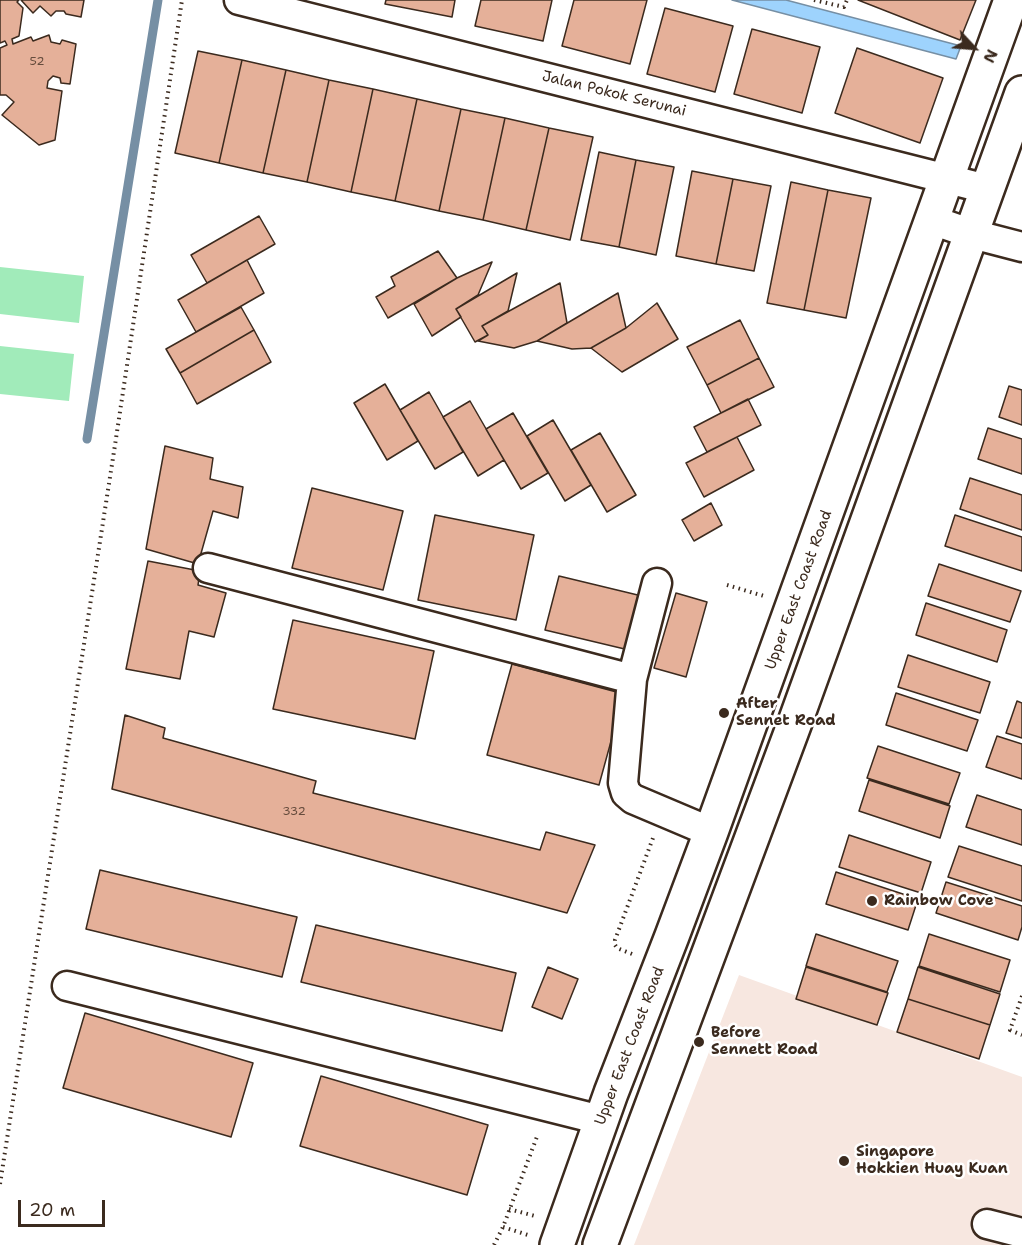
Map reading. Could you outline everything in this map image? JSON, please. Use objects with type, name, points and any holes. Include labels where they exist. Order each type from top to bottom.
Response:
[{"type":"main road","name":"Upper East Coast Road","points":[[557,1245],[601,1120],[711,832],[1011,0]]},
{"type":"main road","points":[[600,1245],[794,725],[1022,93]]},
{"type":"street","name":"Jalan Pokok Serunai","points":[[239,0],[987,189]]},
{"type":"street","points":[[932,220],[972,234],[1022,247]]},
{"type":"street","points":[[208,568],[632,679]]},
{"type":"street","points":[[657,583],[632,679],[623,783],[626,793],[633,799],[711,832]]},
{"type":"street","points":[[67,986],[601,1120]]},
{"type":"street","points":[[987,1224],[1022,1233]]},
{"type":"path","points":[[0,1184],[182,0]]},
{"type":"path","points":[[814,0],[844,7],[847,0]]},
{"type":"path","points":[[661,965],[617,948],[615,940],[663,811]]},
{"type":"path","points":[[1022,996],[1010,1030],[1022,1035]]},
{"type":"path","points":[[494,1245],[549,1106]]},
{"type":"shaded area","name":"Singapore Hokkien Huay Kuan","points":[[739,975],[1022,1077],[1022,1245],[634,1245]]},
{"type":"green space","points":[[0,267],[84,276],[79,323],[0,314]]},
{"type":"green space","points":[[0,346],[74,354],[69,401],[0,394]]},
{"type":"water","points":[[732,0],[786,0],[961,46],[956,59]]},
{"type":"building","points":[[0,0],[19,0],[17,2],[23,8],[19,36],[12,39],[13,44],[31,37],[33,41],[49,35],[51,42],[60,44],[62,40],[76,44],[70,84],[61,83],[60,78],[53,76],[48,81],[47,88],[62,91],[55,140],[39,145],[2,115],[14,102],[6,95],[0,95],[0,48],[7,45],[5,41],[0,43]]},
{"type":"building","points":[[21,0],[84,0],[81,17],[66,14],[64,11],[56,11],[51,16],[40,6],[33,13]]},
{"type":"building","points":[[386,0],[455,0],[452,17],[385,4]]},
{"type":"building","points":[[481,0],[552,0],[543,41],[475,26]]},
{"type":"building","points":[[574,0],[647,0],[630,64],[562,46]]},
{"type":"building","points":[[858,0],[976,0],[960,40]]},
{"type":"building","points":[[665,8],[733,26],[715,92],[647,74]]},
{"type":"building","points":[[752,29],[820,47],[802,113],[734,94]]},
{"type":"building","points":[[857,48],[943,78],[920,143],[835,113]]},
{"type":"building","points":[[198,51],[242,60],[219,163],[175,153]]},
{"type":"building","points":[[242,60],[286,70],[263,173],[219,163]]},
{"type":"building","points":[[286,70],[329,80],[307,182],[263,173]]},
{"type":"building","points":[[329,80],[373,89],[351,192],[307,182]]},
{"type":"building","points":[[373,89],[417,99],[395,201],[351,192]]},
{"type":"building","points":[[417,99],[461,109],[439,211],[395,201]]},
{"type":"building","points":[[461,109],[505,118],[483,220],[439,211]]},
{"type":"building","points":[[505,118],[549,128],[526,230],[483,220]]},
{"type":"building","points":[[549,128],[593,137],[570,240],[526,230]]},
{"type":"building","points":[[599,152],[636,160],[619,247],[581,240]]},
{"type":"building","points":[[636,160],[674,167],[656,255],[619,247]]},
{"type":"building","points":[[692,171],[733,179],[716,264],[676,256]]},
{"type":"building","points":[[733,179],[771,186],[754,271],[716,264]]},
{"type":"building","points":[[791,182],[828,190],[804,310],[767,303]]},
{"type":"building","points":[[828,190],[871,198],[846,318],[804,310]]},
{"type":"building","points":[[259,216],[275,244],[207,283],[191,255]]},
{"type":"building","points":[[438,251],[457,278],[388,318],[376,297],[395,286],[391,277]]},
{"type":"building","points":[[247,260],[264,293],[196,332],[178,300]]},
{"type":"building","points":[[492,262],[478,295],[456,309],[461,317],[432,336],[414,304],[457,278]]},
{"type":"building","points":[[517,273],[508,311],[482,326],[488,335],[475,342],[456,309]]},
{"type":"building","points":[[560,283],[567,323],[537,341],[514,348],[478,341],[488,335],[482,326]]},
{"type":"building","points":[[618,293],[626,328],[591,348],[572,349],[537,341]]},
{"type":"building","points":[[657,303],[678,339],[622,372],[591,348],[626,328]]},
{"type":"building","points":[[241,307],[254,330],[180,373],[166,349]]},
{"type":"building","points":[[740,320],[759,358],[707,385],[687,347]]},
{"type":"building","points":[[254,330],[271,362],[197,404],[180,373]]},
{"type":"building","points":[[759,358],[774,387],[721,413],[707,385]]},
{"type":"building","points":[[385,384],[418,441],[387,460],[354,403]]},
{"type":"building","points":[[1009,386],[1022,390],[1022,425],[999,417]]},
{"type":"building","points":[[429,392],[463,452],[435,469],[400,410]]},
{"type":"building","points":[[748,399],[761,425],[707,452],[694,427]]},
{"type":"building","points":[[470,401],[504,460],[478,476],[443,417]]},
{"type":"building","points":[[513,413],[548,473],[521,489],[486,429]]},
{"type":"building","points":[[553,420],[591,485],[565,501],[527,436]]},
{"type":"building","points":[[988,428],[1022,439],[1022,474],[978,459]]},
{"type":"building","points":[[600,433],[636,495],[607,512],[571,450]]},
{"type":"building","points":[[737,437],[754,470],[704,497],[686,463]]},
{"type":"building","points":[[165,446],[213,458],[210,479],[243,487],[238,518],[213,511],[198,564],[146,549]]},
{"type":"building","points":[[970,478],[1022,495],[1022,530],[960,509]]},
{"type":"building","points":[[312,488],[403,511],[383,590],[292,568]]},
{"type":"building","points":[[711,503],[722,525],[694,541],[682,520]]},
{"type":"building","points":[[435,515],[534,535],[516,620],[418,600]]},
{"type":"building","points":[[955,515],[1022,537],[1022,571],[945,546]]},
{"type":"building","points":[[148,561],[200,571],[198,585],[226,593],[214,637],[189,631],[180,679],[126,669]]},
{"type":"building","points":[[939,564],[1021,591],[1010,622],[928,596]]},
{"type":"building","points":[[559,576],[646,597],[633,651],[545,630]]},
{"type":"building","points":[[676,593],[707,602],[686,677],[654,668]]},
{"type":"building","points":[[926,603],[1007,630],[997,662],[916,635]]},
{"type":"building","points":[[293,620],[434,651],[415,739],[273,709]]},
{"type":"building","points":[[908,655],[990,682],[980,713],[898,687]]},
{"type":"building","points":[[512,664],[624,694],[599,785],[487,755]]},
{"type":"building","points":[[896,693],[978,720],[967,751],[886,725]]},
{"type":"building","points":[[1017,701],[1022,703],[1022,738],[1006,733]]},
{"type":"building","points":[[125,715],[165,728],[163,738],[316,781],[313,793],[540,850],[546,832],[595,845],[567,913],[112,789]]},
{"type":"building","points":[[997,736],[1022,744],[1022,779],[986,767]]},
{"type":"building","points":[[878,746],[960,773],[949,804],[867,778]]},
{"type":"building","points":[[869,780],[950,806],[940,838],[859,811]]},
{"type":"building","points":[[977,795],[1022,810],[1022,845],[966,827]]},
{"type":"building","points":[[849,835],[931,862],[921,893],[839,867]]},
{"type":"building","points":[[959,846],[1022,866],[1022,901],[948,877]]},
{"type":"building","points":[[100,870],[297,917],[282,977],[86,929]]},
{"type":"building","name":"Rainbow Cove","points":[[836,872],[918,899],[908,930],[826,904]]},
{"type":"building","points":[[946,882],[1022,906],[1022,927],[1018,940],[936,913]]},
{"type":"building","points":[[316,925],[516,973],[502,1031],[301,982]]},
{"type":"building","points":[[816,934],[898,961],[887,992],[806,966]]},
{"type":"building","points":[[929,934],[1010,960],[1000,992],[919,966]]},
{"type":"building","points":[[548,967],[578,979],[562,1019],[532,1007]]},
{"type":"building","points":[[806,967],[888,993],[877,1025],[796,999]]},
{"type":"building","points":[[918,967],[1000,994],[990,1025],[908,999]]},
{"type":"building","points":[[908,999],[990,1025],[979,1059],[897,1032]]},
{"type":"building","points":[[85,1013],[253,1063],[231,1137],[63,1088]]},
{"type":"building","points":[[321,1076],[488,1125],[467,1195],[300,1146]]},
{"type":"waterway","points":[[87,439],[158,0]]},
{"type":"place","name":"After Sennet Road","points":[[724,713]]},
{"type":"place","name":"Rainbow Cove","points":[[872,901]]},
{"type":"place","name":"Before Sennett Road","points":[[699,1042]]},
{"type":"place","name":"Singapore Hokkien Huay Kuan","points":[[844,1161]]}]
